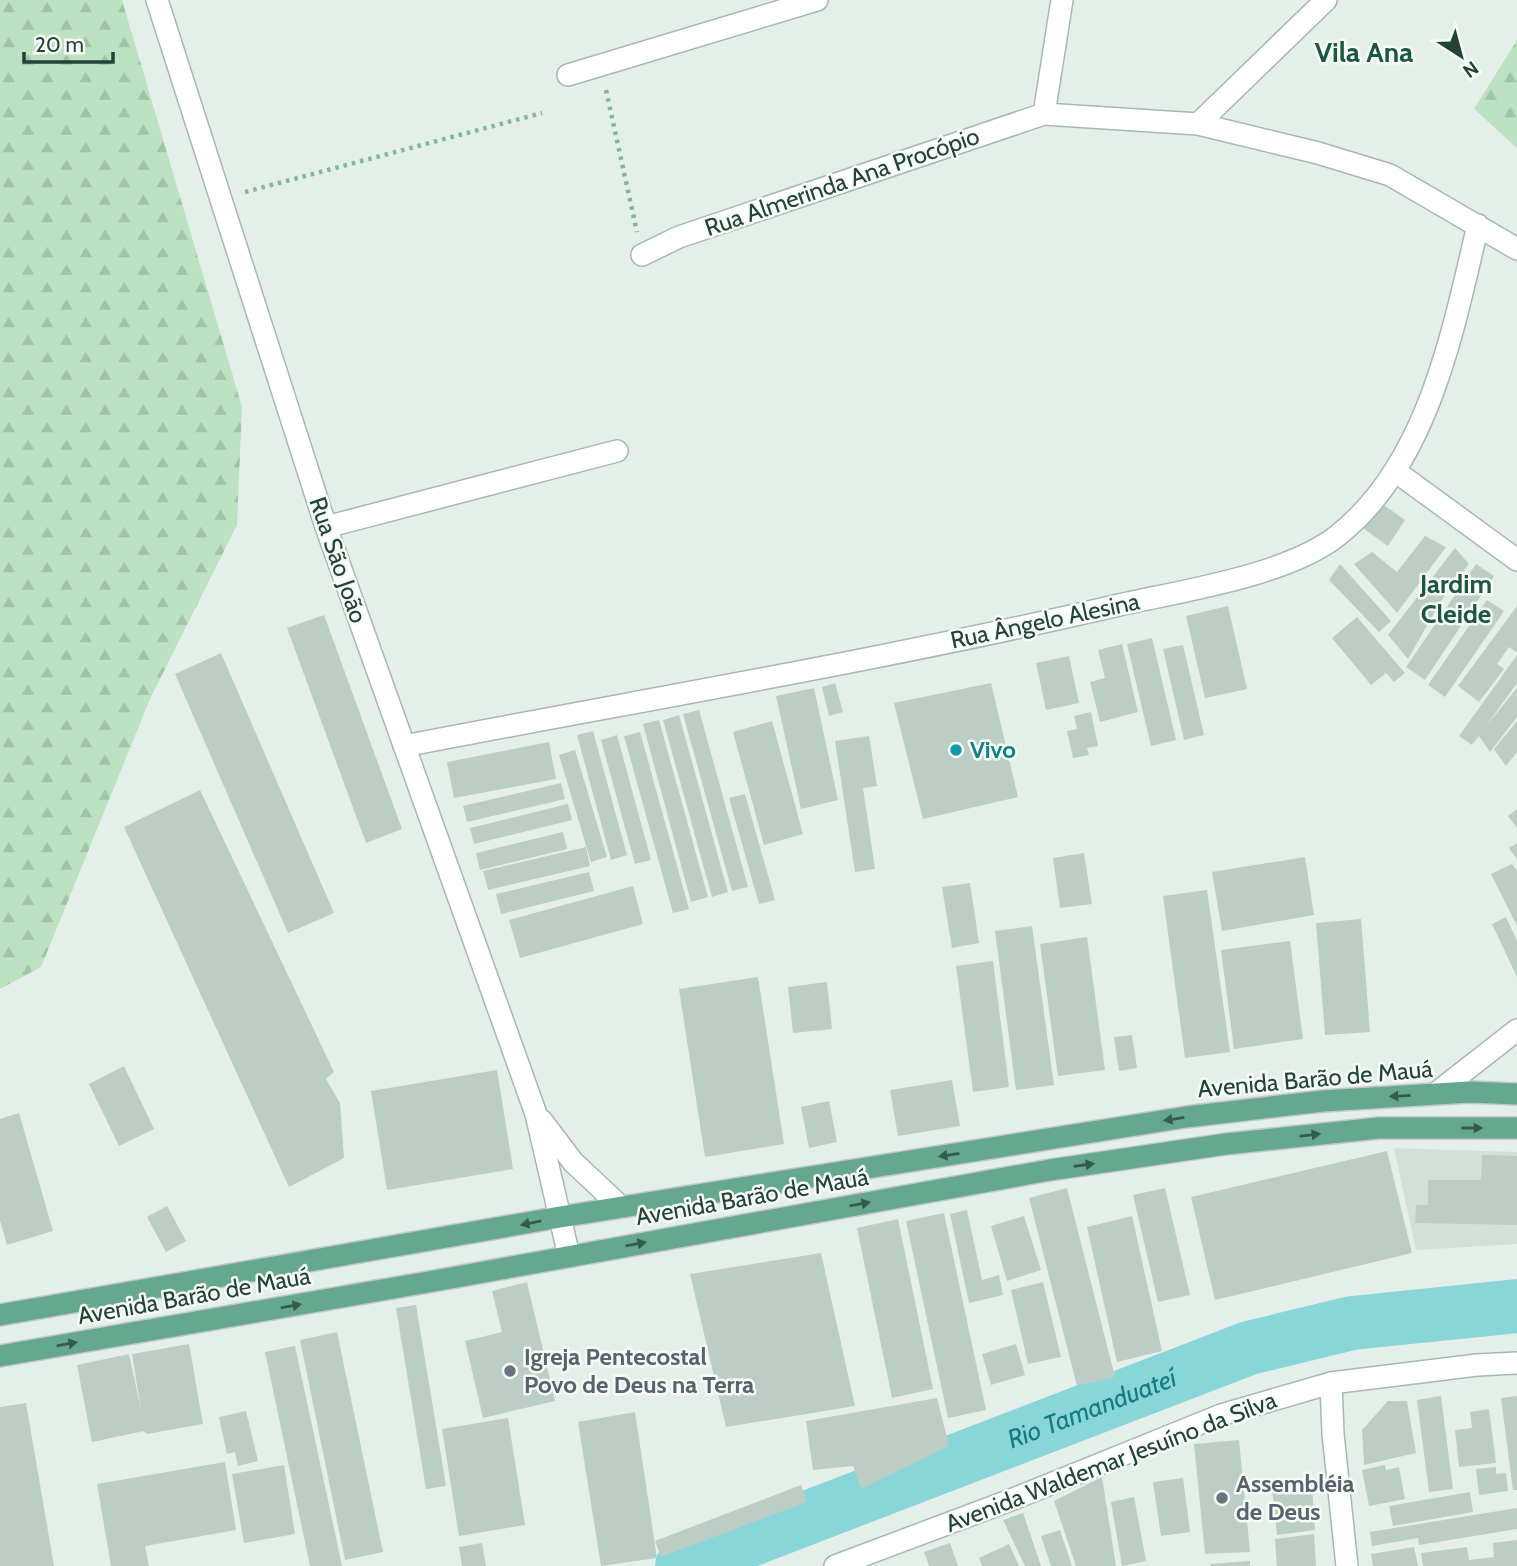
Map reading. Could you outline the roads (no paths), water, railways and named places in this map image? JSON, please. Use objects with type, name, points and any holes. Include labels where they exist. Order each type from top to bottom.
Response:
[{"type":"main road","name":"Avenida Barão de Mauá","points":[[0,1315],[560,1217],[1186,1117],[1323,1101],[1469,1092],[1517,1094]]},
{"type":"main road","name":"Avenida Barão de Mauá","points":[[0,1356],[420,1284],[1050,1170],[1226,1144],[1379,1128],[1517,1128]]},
{"type":"street","name":"Rua São João","points":[[157,0],[326,527],[536,1114],[569,1256]]},
{"type":"street","points":[[568,75],[817,0]]},
{"type":"street","points":[[1062,0],[1044,114],[1198,124],[1318,153],[1390,176],[1517,249]]},
{"type":"street","points":[[1198,124],[1326,0]]},
{"type":"street","name":"Rua Almerinda Ana Procópio","points":[[642,255],[691,233],[1044,114]]},
{"type":"street","name":"Rua Ângelo Alesina","points":[[404,746],[1013,630],[1226,580],[1295,560],[1336,538],[1360,516],[1395,471],[1426,412],[1450,344],[1478,225]]},
{"type":"street","points":[[326,527],[617,451]]},
{"type":"street","points":[[1395,471],[1517,560]]},
{"type":"street","points":[[1435,1094],[1517,1030]]},
{"type":"street","name":"Rua São João","points":[[536,1114],[573,1162],[621,1207]]},
{"type":"street","name":"Avenida Waldemar Jesuíno da Silva","points":[[835,1566],[1221,1415],[1331,1383],[1478,1365],[1517,1363]]},
{"type":"street","points":[[1331,1383],[1333,1434],[1347,1566]]},
{"type":"waterway","name":"Rio Tamanduateí","points":[[682,1566],[1249,1348],[1352,1323],[1517,1306]]},
{"type":"place","name":"Vivo","points":[[956,750]]},
{"type":"place","name":"Igreja Pentecostal Povo de Deus na Terra","points":[[510,1371]]},
{"type":"place","name":"Assembléia de Deus","points":[[1222,1498]]},
{"type":"district","name":"Vila Ana","points":[[1364,52]]},
{"type":"district","name":"Jardim Cleide","points":[[1456,599]]}]
